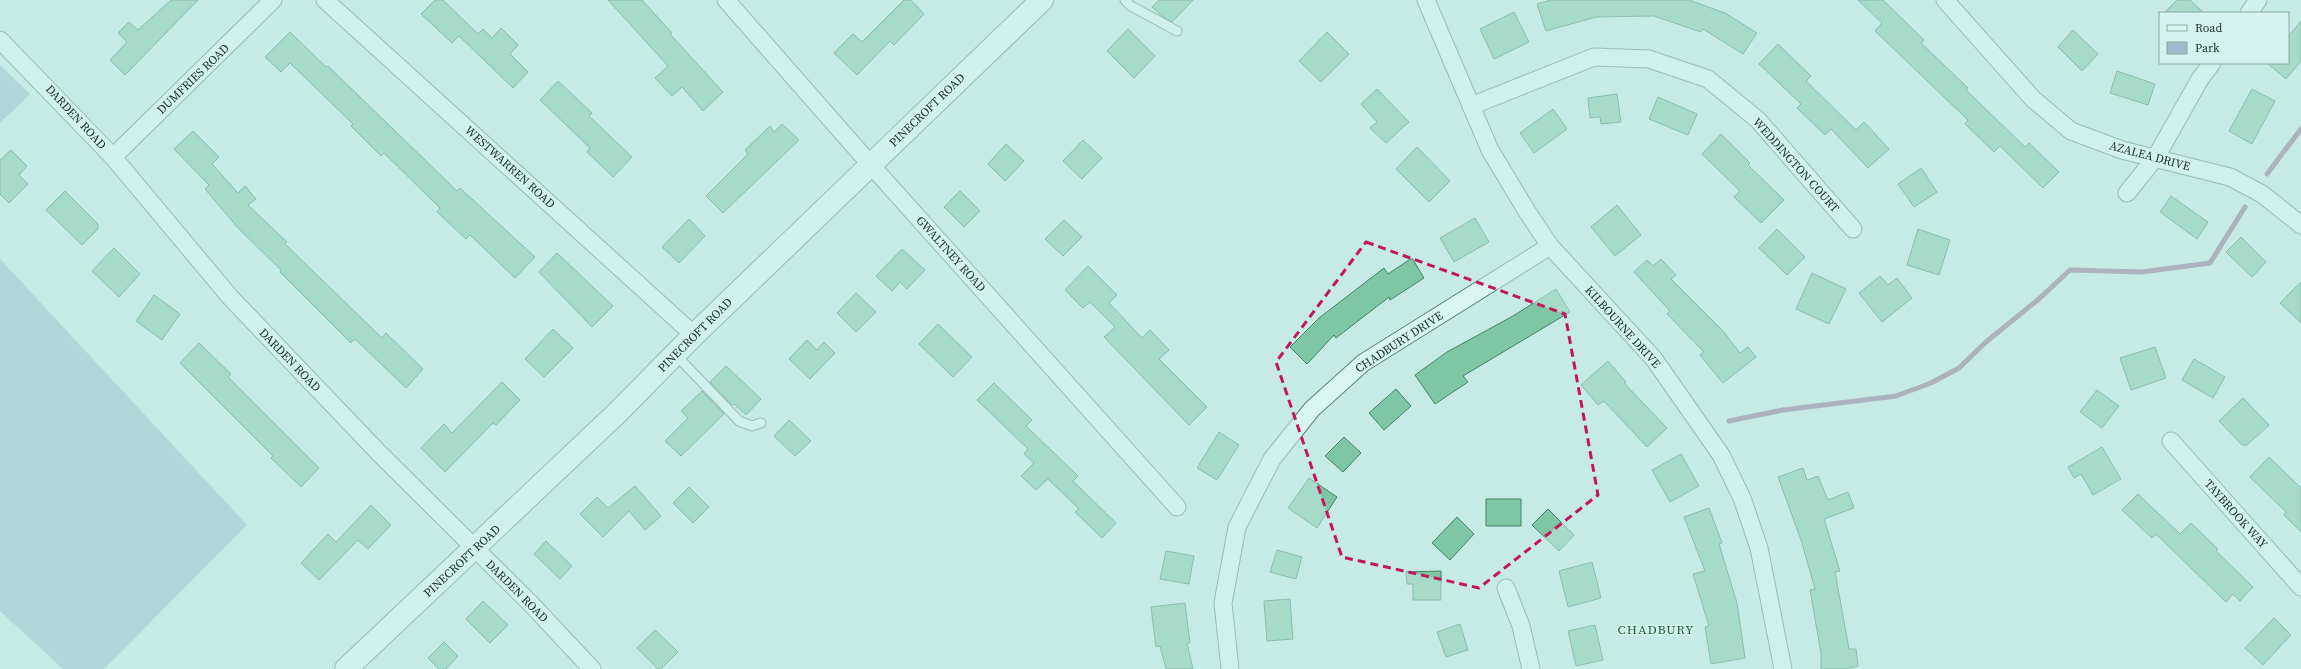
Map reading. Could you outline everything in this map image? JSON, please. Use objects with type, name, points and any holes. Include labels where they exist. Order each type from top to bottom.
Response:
[{"type":"street","name":"DUMFRIES ROAD","points":[[113,157],[273,0]]},
{"type":"street","name":"WESTWARREN ROAD","points":[[326,0],[694,335]]},
{"type":"street","name":"GWALTNEY ROAD","points":[[726,0],[870,164],[1177,507]]},
{"type":"street","name":"PINECROFT ROAD","points":[[346,669],[474,550],[617,413],[694,335],[1042,0]]},
{"type":"street","name":"KILBOURNE DRIVE","points":[[1426,0],[1490,150],[1550,246],[1654,359],[1721,455],[1742,498],[1759,548],[1782,669]]},
{"type":"street","name":"AZALEA DRIVE","points":[[1945,0],[2033,99],[2072,131],[2122,150],[2156,157],[2230,177],[2262,194],[2301,225]]},
{"type":"street","points":[[2250,12],[2258,0]]},
{"type":"street","name":"DARDEN ROAD","points":[[0,40],[113,157],[230,297],[474,550],[532,605],[592,669]]},
{"type":"street","name":"WEDDINGTON COURT","points":[[1471,106],[1594,57],[1649,59],[1708,79],[1758,120],[1853,229]]},
{"type":"street","points":[[2127,194],[2156,157],[2200,79],[2211,64]]},
{"type":"street","name":"CHADBURY DRIVE","points":[[1230,669],[1223,603],[1237,527],[1272,459],[1312,409],[1363,363],[1550,246]]},
{"type":"street","name":"TAYBROOK WAY","points":[[2171,441],[2301,587]]},
{"type":"street","points":[[1506,588],[1521,626],[1530,669]]},
{"type":"lane","points":[[1125,0],[1131,6],[1177,31]]},
{"type":"lane","points":[[675,354],[739,420],[752,426],[761,423]]},
{"type":"highlighted area","points":[[1366,242],[1565,314],[1598,495],[1479,588],[1342,557],[1276,362]]},
{"type":"green space","points":[[0,65],[30,94],[0,123]]},
{"type":"green space","points":[[0,259],[247,525],[104,669],[63,669],[0,611]]},
{"type":"building","points":[[171,0],[198,0],[125,75],[110,60],[127,42],[118,33],[129,22],[138,30]]},
{"type":"building","points":[[435,0],[443,0],[478,34],[483,29],[492,38],[501,28],[518,45],[510,54],[528,72],[513,88],[459,36],[452,43],[421,14]]},
{"type":"building","points":[[608,0],[642,0],[672,33],[670,34],[723,92],[703,111],[682,87],[672,96],[655,78],[668,66]]},
{"type":"building","points":[[904,0],[911,0],[924,14],[894,45],[890,41],[857,75],[834,53],[853,34],[862,42]]},
{"type":"building","points":[[1159,0],[1193,0],[1172,22],[1152,7]]},
{"type":"building","points":[[1551,0],[1689,0],[1725,13],[1757,33],[1743,54],[1703,29],[1701,32],[1654,16],[1596,17],[1546,31],[1537,4]]},
{"type":"building","points":[[1858,0],[1883,0],[1924,40],[1921,43],[1968,88],[1966,90],[2025,147],[2029,143],[2059,172],[2043,188],[2000,146],[1994,152],[1965,124],[1968,120],[1875,31],[1882,23]]},
{"type":"building","points":[[2177,0],[2190,0],[2203,12],[2165,12]]},
{"type":"building","points":[[1514,12],[1529,42],[1494,59],[1480,29]]},
{"type":"building","points":[[2301,21],[2301,61],[2286,79],[2268,64],[2289,64],[2289,36]]},
{"type":"building","points":[[1128,29],[1155,56],[1134,78],[1107,51]]},
{"type":"building","points":[[2073,30],[2098,54],[2082,71],[2058,47]]},
{"type":"building","points":[[290,32],[326,67],[328,66],[457,191],[460,188],[535,257],[515,278],[470,235],[466,239],[437,212],[440,208],[384,153],[381,156],[351,126],[353,124],[290,63],[281,72],[265,57]]},
{"type":"building","points":[[1327,32],[1349,54],[1321,82],[1299,61]]},
{"type":"building","points":[[1778,44],[1811,76],[1806,81],[1856,130],[1864,122],[1889,149],[1868,168],[1831,129],[1825,135],[1797,108],[1801,104],[1759,64]]},
{"type":"building","points":[[2117,71],[2155,84],[2148,105],[2110,93]]},
{"type":"building","points":[[558,81],[592,113],[589,116],[632,157],[613,177],[587,152],[590,148],[540,100]]},
{"type":"building","points":[[1377,89],[1409,122],[1386,143],[1370,128],[1377,122],[1361,104]]},
{"type":"building","points":[[2252,89],[2275,101],[2252,144],[2229,131]]},
{"type":"building","points":[[1617,94],[1621,122],[1601,124],[1600,117],[1590,118],[1588,98]]},
{"type":"building","points":[[1658,97],[1697,114],[1688,135],[1649,119]]},
{"type":"building","points":[[1553,109],[1567,129],[1534,153],[1520,133]]},
{"type":"building","points":[[782,124],[799,140],[723,213],[706,196],[748,154],[745,150],[770,126],[774,132]]},
{"type":"building","points":[[193,131],[219,157],[212,164],[238,193],[245,186],[256,199],[248,205],[287,242],[285,244],[382,338],[386,333],[423,369],[406,388],[355,339],[351,343],[280,272],[281,270],[238,228],[205,189],[209,185],[174,149]]},
{"type":"building","points":[[1721,134],[1750,163],[1748,165],[1784,200],[1761,223],[1734,197],[1740,191],[1702,154]]},
{"type":"building","points":[[1083,140],[1102,158],[1082,179],[1063,161]]},
{"type":"building","points":[[1006,144],[1024,161],[1005,181],[988,164]]},
{"type":"building","points":[[1417,147],[1450,181],[1429,202],[1396,169]]},
{"type":"building","points":[[11,150],[27,166],[19,175],[28,184],[9,203],[0,194],[0,160]]},
{"type":"building","points":[[1921,168],[1937,192],[1914,207],[1898,184]]},
{"type":"building","points":[[65,191],[98,224],[98,229],[82,245],[46,210]]},
{"type":"building","points":[[960,191],[980,211],[964,227],[944,207]]},
{"type":"building","points":[[2171,196],[2208,222],[2197,239],[2160,212]]},
{"type":"building","points":[[1617,205],[1641,235],[1615,256],[1591,227]]},
{"type":"building","points":[[1475,218],[1489,242],[1454,262],[1440,238]]},
{"type":"building","points":[[689,219],[705,236],[679,263],[662,247]]},
{"type":"building","points":[[1064,220],[1082,237],[1063,256],[1045,239]]},
{"type":"building","points":[[1777,229],[1805,257],[1787,275],[1759,248]]},
{"type":"building","points":[[1918,229],[1950,240],[1939,275],[1907,265]]},
{"type":"building","points":[[2241,237],[2266,262],[2252,277],[2226,252]]},
{"type":"building","points":[[114,248],[140,274],[119,297],[92,271]]},
{"type":"building","points":[[902,249],[925,270],[907,289],[900,282],[892,291],[876,276]]},
{"type":"building","points":[[557,253],[613,306],[592,327],[539,272]]},
{"type":"building","points":[[1412,258],[1424,278],[1390,300],[1389,297],[1336,338],[1334,335],[1307,364],[1290,347],[1319,318],[1384,268],[1388,274]]},
{"type":"building","points":[[1661,259],[1676,275],[1671,279],[1723,331],[1740,353],[1748,347],[1756,357],[1723,383],[1700,355],[1704,352],[1667,314],[1670,311],[1634,272],[1647,260],[1653,266]]},
{"type":"building","points":[[1088,266],[1117,295],[1109,303],[1142,338],[1150,330],[1169,350],[1159,359],[1207,407],[1189,425],[1104,337],[1115,327],[1090,302],[1083,308],[1065,290]]},
{"type":"building","points":[[1812,273],[1846,289],[1829,324],[1796,309]]},
{"type":"building","points":[[1880,276],[1888,285],[1897,278],[1912,298],[1882,322],[1859,293]]},
{"type":"building","points":[[2301,282],[2301,323],[2280,303]]},
{"type":"building","points":[[1556,289],[1570,312],[1463,376],[1468,382],[1435,404],[1415,375],[1447,352],[1513,316]]},
{"type":"building","points":[[856,293],[876,312],[856,332],[837,313]]},
{"type":"building","points":[[154,295],[180,314],[162,340],[136,321]]},
{"type":"building","points":[[938,324],[972,357],[953,377],[919,344]]},
{"type":"building","points":[[553,329],[573,348],[544,377],[525,359]]},
{"type":"building","points":[[807,340],[817,350],[824,342],[835,353],[810,379],[789,359]]},
{"type":"building","points":[[199,343],[231,374],[228,377],[319,468],[301,487],[271,458],[273,456],[180,363]]},
{"type":"building","points":[[2155,347],[2166,378],[2131,390],[2120,358]]},
{"type":"building","points":[[2194,359],[2225,377],[2213,398],[2182,380]]},
{"type":"building","points":[[1608,361],[1626,382],[1624,383],[1667,428],[1647,447],[1604,401],[1598,405],[1581,385]]},
{"type":"building","points":[[726,366],[761,399],[746,415],[734,404],[732,405],[710,382]]},
{"type":"building","points":[[502,382],[520,400],[496,425],[493,423],[445,472],[421,448],[444,424],[452,433]]},
{"type":"building","points":[[994,383],[1032,420],[1026,426],[1078,476],[1073,481],[1116,523],[1102,538],[1075,512],[1079,509],[1048,479],[1036,490],[1021,476],[1034,463],[1024,454],[1028,449],[977,400]]},
{"type":"building","points":[[1396,389],[1411,406],[1384,430],[1369,413]]},
{"type":"building","points":[[2097,390],[2119,406],[2102,428],[2080,412]]},
{"type":"building","points":[[702,391],[724,414],[681,456],[665,441],[688,418],[681,411]]},
{"type":"building","points":[[2243,398],[2269,425],[2247,445],[2242,445],[2219,421]]},
{"type":"building","points":[[789,420],[811,441],[795,456],[774,436]]},
{"type":"building","points":[[1219,432],[1239,445],[1217,480],[1197,468]]},
{"type":"building","points":[[1344,437],[1361,453],[1343,472],[1325,456]]},
{"type":"building","points":[[2102,447],[2121,479],[2093,495],[2081,474],[2074,478],[2068,467]]},
{"type":"building","points":[[1681,454],[1699,486],[1670,502],[1652,470]]},
{"type":"building","points":[[2269,457],[2301,488],[2301,532],[2284,515],[2286,512],[2250,477]]},
{"type":"building","points":[[1803,468],[1807,480],[1818,476],[1828,500],[1848,492],[1854,508],[1824,519],[1840,571],[1835,572],[1849,649],[1856,649],[1858,666],[1847,669],[1821,669],[1821,653],[1810,590],[1815,589],[1801,540],[1778,477]]},
{"type":"building","points":[[1309,478],[1337,497],[1317,528],[1288,508]]},
{"type":"building","points":[[635,486],[661,516],[645,530],[629,511],[603,537],[580,514],[597,497],[608,508]]},
{"type":"building","points":[[689,487],[709,507],[693,523],[673,503]]},
{"type":"building","points":[[2138,494],[2180,534],[2191,523],[2218,549],[2216,551],[2253,587],[2240,601],[2233,594],[2226,602],[2156,534],[2152,538],[2122,510]]},
{"type":"building","points":[[1486,499],[1521,499],[1521,526],[1486,526]]},
{"type":"building","points":[[371,505],[391,525],[368,549],[358,540],[319,580],[301,563],[328,534],[336,542]]},
{"type":"building","points":[[1709,508],[1722,543],[1719,544],[1737,603],[1745,658],[1711,664],[1705,627],[1709,626],[1693,574],[1705,571],[1684,517]]},
{"type":"building","points":[[1548,509],[1574,535],[1559,551],[1532,525]]},
{"type":"building","points":[[1457,517],[1474,534],[1450,560],[1432,543]]},
{"type":"building","points":[[546,541],[572,566],[560,579],[534,554]]},
{"type":"building","points":[[1277,550],[1302,557],[1296,579],[1270,572]]},
{"type":"building","points":[[1166,551],[1194,556],[1189,584],[1160,579]]},
{"type":"building","points":[[1592,562],[1601,598],[1568,607],[1559,571]]},
{"type":"building","points":[[1441,571],[1441,600],[1413,600],[1413,584],[1407,584],[1406,572]]},
{"type":"building","points":[[1290,599],[1293,639],[1267,641],[1264,601]]},
{"type":"building","points":[[483,601],[508,625],[490,643],[466,619]]},
{"type":"building","points":[[1185,603],[1190,643],[1187,643],[1193,669],[1166,669],[1160,646],[1156,647],[1151,607]]},
{"type":"building","points":[[2274,618],[2291,635],[2263,665],[2245,648]]},
{"type":"building","points":[[1460,624],[1468,650],[1446,657],[1437,632]]},
{"type":"building","points":[[1595,625],[1603,660],[1576,666],[1568,631]]},
{"type":"building","points":[[655,630],[678,652],[661,669],[658,669],[637,648]]},
{"type":"building","points":[[444,642],[458,656],[446,669],[439,669],[428,658]]},
{"type":"waterway","points":[[2267,174],[2301,129]]},
{"type":"waterway","points":[[1729,421],[1783,410],[1896,396],[1931,383],[1959,368],[1986,342],[2040,298],[2070,270],[2142,272],[2210,263],[2245,207]]},
{"type":"district","name":"CHADBURY","points":[[1656,629]]}]
